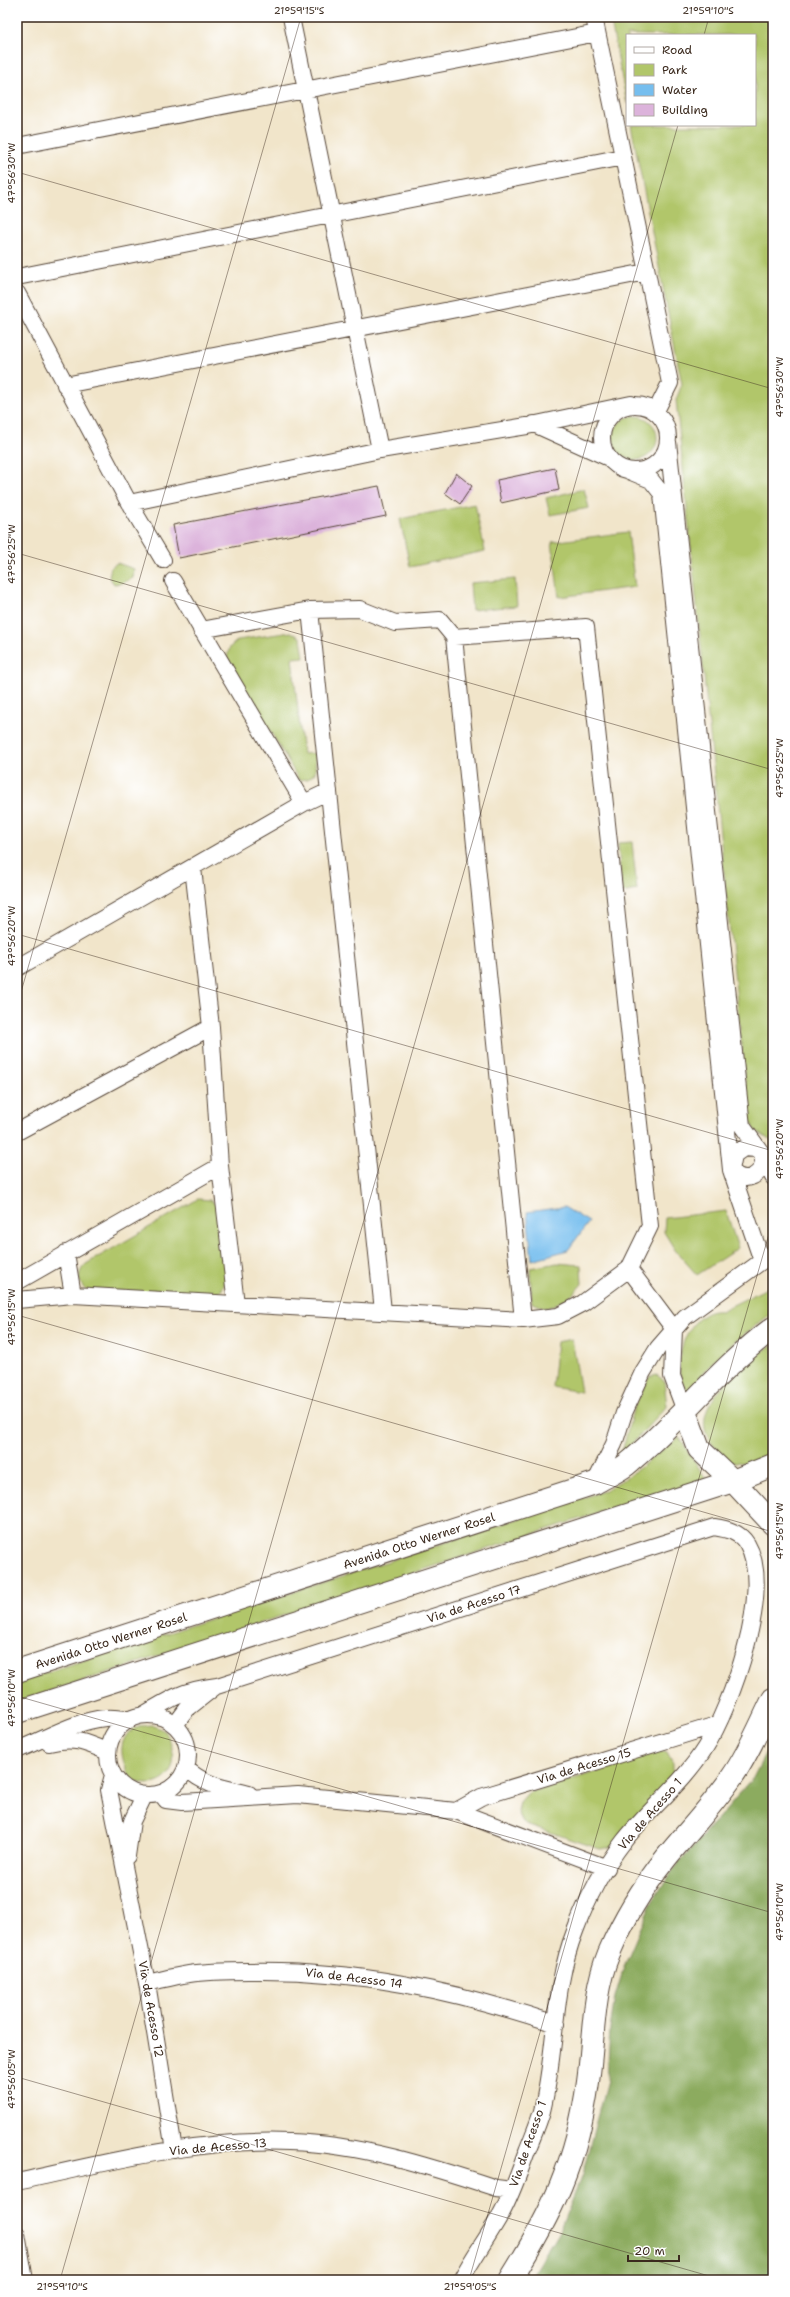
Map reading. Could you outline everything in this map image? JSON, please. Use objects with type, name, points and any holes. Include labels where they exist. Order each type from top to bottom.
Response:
[{"type":"street","points":[[291,17],[380,450]]},
{"type":"street","points":[[594,17],[670,383],[656,411]]},
{"type":"street","points":[[17,146],[597,33]]},
{"type":"street","points":[[17,277],[623,157]]},
{"type":"street","points":[[65,384],[646,272]]},
{"type":"street","points":[[17,293],[129,502],[163,560]]},
{"type":"street","points":[[609,458],[602,440],[604,425],[613,412],[631,404]]},
{"type":"street","points":[[129,502],[380,450],[534,424],[631,404],[649,406],[656,411],[664,420],[668,431],[742,1126],[763,1155],[773,1177]]},
{"type":"street","points":[[534,424],[609,458],[621,468],[651,480],[662,494],[731,1170],[768,1259],[685,1317],[658,1348],[643,1372],[624,1413],[614,1444],[595,1483]]},
{"type":"street","points":[[629,471],[645,469],[659,462],[665,453],[668,442]]},
{"type":"street","points":[[173,581],[304,803]]},
{"type":"street","points":[[201,630],[310,610],[360,609],[394,622],[440,620],[454,637],[523,1320]]},
{"type":"street","points":[[310,610],[383,1311]]},
{"type":"street","points":[[17,1300],[73,1295],[383,1311],[523,1320],[558,1316],[583,1303],[629,1269],[650,1226],[586,627],[454,637]]},
{"type":"street","points":[[17,968],[329,790]]},
{"type":"street","points":[[193,868],[211,1027],[220,1166],[236,1304]]},
{"type":"street","points":[[17,1132],[211,1027]]},
{"type":"street","points":[[731,1170],[734,1155],[744,1148],[756,1149],[763,1155]]},
{"type":"street","points":[[17,1282],[220,1166]]},
{"type":"street","points":[[66,1253],[73,1295]]},
{"type":"street","points":[[629,1269],[674,1329],[672,1376],[699,1449],[733,1481],[773,1524]]},
{"type":"street","name":"Avenida Otto Werner Rosel","points":[[17,1671],[595,1483],[625,1466],[685,1411],[708,1384],[773,1328]]},
{"type":"street","points":[[17,1712],[733,1481],[773,1465]]},
{"type":"street","name":"Via de Acesso 17","points":[[137,1717],[177,1694],[195,1688],[217,1686],[714,1527],[732,1531]]},
{"type":"street","name":"Via de Acesso 1","points":[[460,2280],[500,2216],[512,2190],[541,2112],[549,2077],[561,1973],[574,1933],[590,1894],[623,1842],[692,1767],[706,1746],[734,1687],[746,1650],[755,1604],[751,1554],[747,1544],[740,1536],[732,1531]]},
{"type":"street","name":"Via de Acesso 17","points":[[175,1725],[187,1710],[217,1686]]},
{"type":"street","points":[[510,2280],[554,2204],[568,2171],[578,2136],[588,2082],[593,2022],[599,1988],[609,1954],[643,1889],[665,1859],[712,1804],[742,1762],[773,1699]]},
{"type":"street","points":[[17,1750],[33,1744],[56,1732],[105,1718],[154,1715],[175,1725],[182,1734],[187,1745],[189,1756],[181,1779],[172,1788],[162,1794],[144,1796],[126,1789],[113,1775],[108,1764],[108,1752],[111,1739],[119,1727],[137,1717]]},
{"type":"street","name":"Via de Acesso 15","points":[[456,1811],[481,1797],[716,1725]]},
{"type":"street","points":[[33,1744],[47,1744],[70,1739],[87,1743],[108,1752]]},
{"type":"street","points":[[186,1768],[197,1778],[210,1785],[262,1797]]},
{"type":"street","name":"Via de Acesso 12","points":[[113,1775],[109,1790],[116,1833],[126,1870],[148,1983],[174,2150]]},
{"type":"street","points":[[162,1794],[166,1800],[182,1802],[225,1801],[298,1795],[335,1798],[418,1809],[456,1811],[607,1868]]},
{"type":"street","name":"Via de Acesso 12","points":[[126,1870],[129,1830],[144,1796]]},
{"type":"street","name":"Via de Acesso 14","points":[[148,1983],[189,1974],[219,1971],[317,1972],[418,1986],[482,2000],[556,2024]]},
{"type":"street","name":"Via de Acesso 13","points":[[17,2182],[104,2162],[174,2150],[253,2141],[290,2142],[378,2153],[496,2188],[512,2190]]},
{"type":"street","points":[[17,2234],[25,2280]]},
{"type":"green space","points":[[610,17],[773,17],[773,1142],[756,1131],[749,1119],[676,400],[682,384],[631,126],[756,126],[756,34],[626,34],[626,99]]},
{"type":"green space","points":[[635,416],[647,420],[653,426],[657,438],[653,450],[647,456],[635,460],[623,456],[617,450],[613,438],[617,426],[623,420]]},
{"type":"green space","points":[[584,489],[589,508],[550,515],[546,498]]},
{"type":"green space","points":[[475,504],[485,551],[410,567],[400,519]]},
{"type":"green space","points":[[628,532],[635,587],[559,597],[552,542]]},
{"type":"green space","points":[[117,563],[134,569],[133,578],[122,583],[114,584],[109,577],[111,567]]},
{"type":"green space","points":[[515,579],[517,606],[472,610],[470,583]]},
{"type":"green space","points":[[291,632],[301,638],[304,657],[292,658],[303,754],[316,753],[315,773],[308,779],[299,780],[227,657],[230,647],[238,640]]},
{"type":"green space","points":[[632,842],[637,890],[622,893],[618,843]]},
{"type":"green space","points":[[198,1199],[210,1200],[219,1207],[227,1279],[221,1291],[209,1297],[87,1291],[81,1285],[79,1278],[81,1270],[86,1264]]},
{"type":"green space","points":[[726,1211],[738,1248],[697,1275],[675,1250],[664,1232],[665,1218]]},
{"type":"green space","points":[[557,1263],[581,1265],[582,1284],[570,1297],[547,1308],[532,1303],[530,1268]]},
{"type":"green space","points":[[773,1285],[773,1312],[738,1339],[716,1359],[706,1369],[690,1393],[683,1383],[680,1371],[680,1357],[683,1343],[698,1319],[709,1313],[721,1311]]},
{"type":"green space","points":[[572,1339],[581,1392],[552,1387],[557,1342]]},
{"type":"green space","points":[[773,1344],[773,1453],[764,1458],[750,1462],[735,1462],[727,1458],[711,1442],[706,1431],[706,1413],[715,1396],[729,1379]]},
{"type":"green space","points":[[657,1375],[664,1381],[667,1406],[625,1451],[622,1452],[633,1410],[649,1377]]},
{"type":"green space","points":[[679,1437],[706,1479],[704,1481],[613,1508],[17,1702],[17,1682],[604,1491],[629,1476]]},
{"type":"green space","points":[[152,1725],[165,1731],[172,1746],[173,1762],[167,1777],[156,1783],[144,1784],[133,1779],[129,1774],[122,1756],[122,1748],[127,1734],[142,1726]]},
{"type":"green space","points":[[773,1739],[773,2280],[529,2280],[561,2227],[582,2175],[607,2080],[610,2029],[615,1997],[625,1964],[651,1904],[669,1875],[753,1778]]},
{"type":"green space","points":[[663,1751],[667,1752],[673,1763],[673,1777],[612,1847],[600,1849],[529,1825],[523,1822],[518,1812],[520,1802],[528,1793]]},
{"type":"water","points":[[564,1207],[589,1222],[568,1250],[532,1260],[527,1212]]},
{"type":"building","points":[[555,468],[559,490],[501,503],[497,480]]},
{"type":"building","points":[[456,473],[472,486],[460,504],[445,493]]},
{"type":"building","points":[[379,486],[386,516],[179,558],[173,525]]},
{"type":"waterway","points":[[770,2280],[773,2265]]}]
